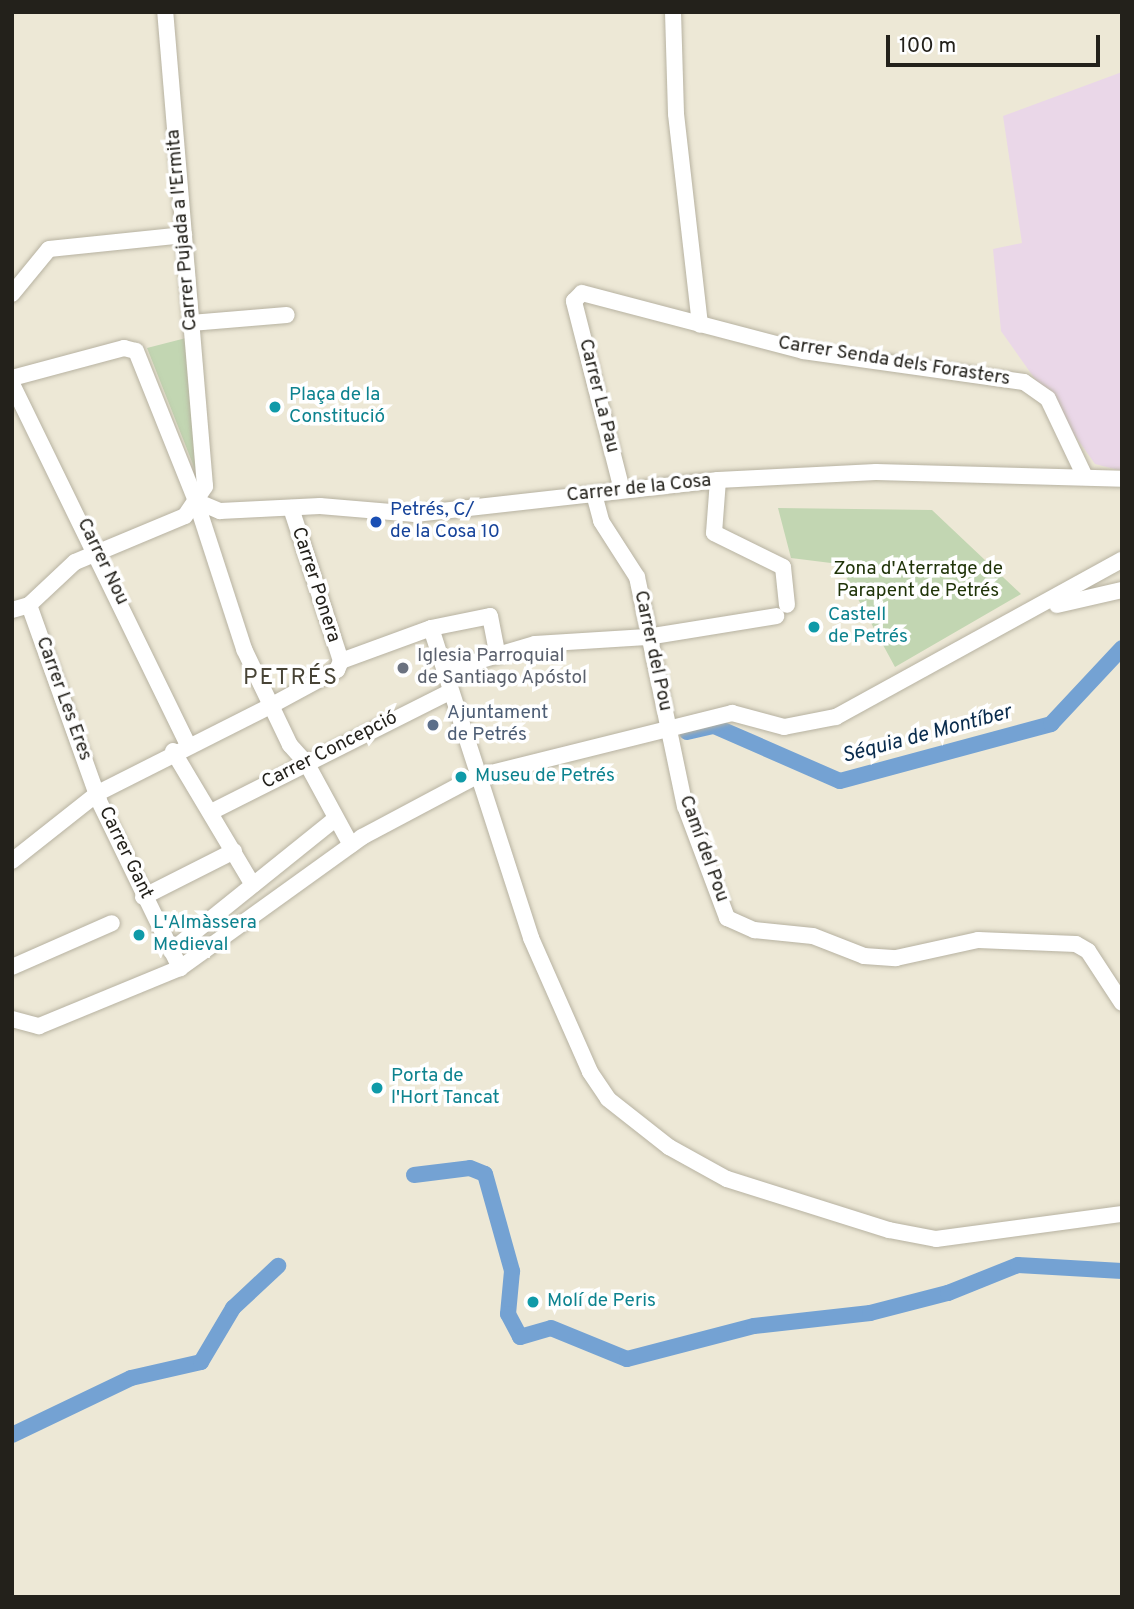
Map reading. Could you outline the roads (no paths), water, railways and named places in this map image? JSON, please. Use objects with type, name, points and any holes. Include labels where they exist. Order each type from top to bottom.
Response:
[{"type":"street","name":"Carrer Pujada a l'Ermita","points":[[164,12],[205,486],[196,501]]},
{"type":"street","points":[[673,12],[676,114],[700,325]]},
{"type":"street","points":[[12,294],[49,249],[184,235]]},
{"type":"street","name":"Carrer Senda dels Forasters","points":[[574,301],[592,292],[700,325],[803,351],[1024,382],[1048,399],[1085,477]]},
{"type":"street","name":"Carrer La Pau","points":[[574,301],[622,490]]},
{"type":"street","points":[[191,323],[288,314]]},
{"type":"street","points":[[12,378],[124,348],[136,351],[144,365],[174,453],[196,501],[244,649],[270,706],[307,764],[334,820],[351,845]]},
{"type":"street","name":"Carrer Nou","points":[[12,384],[98,552],[180,747],[212,812],[253,885]]},
{"type":"street","points":[[174,453],[202,448]]},
{"type":"street","name":"Carrer de la Cosa","points":[[196,501],[220,511],[291,508],[415,514],[718,480],[876,472],[1122,479]]},
{"type":"street","name":"Carrer de la Cosa","points":[[1085,477],[1122,490]]},
{"type":"street","points":[[444,671],[497,651],[647,637],[782,611],[783,567],[714,533],[718,480]]},
{"type":"street","name":"Carrer del Pou","points":[[594,494],[601,521],[637,577],[667,726]]},
{"type":"street","points":[[12,610],[29,605],[75,562],[185,516],[196,501]]},
{"type":"street","name":"Carrer Ponera","points":[[291,508],[341,661]]},
{"type":"street","points":[[14,1021],[38,1026],[180,968],[351,845],[415,804],[475,777],[667,726],[732,713],[784,726],[836,717],[1122,560]]},
{"type":"street","points":[[1031,612],[1122,590]]},
{"type":"street","name":"Carrer Les Eres","points":[[29,605],[98,793]]},
{"type":"street","points":[[15,859],[98,793],[180,747],[270,706],[337,670],[341,661],[431,628],[490,616],[497,651]]},
{"type":"street","points":[[431,628],[475,777],[531,938],[590,1072],[608,1099],[669,1147],[727,1179],[936,1239],[1122,1214]]},
{"type":"street","name":"Carrer Concepció","points":[[212,812],[450,692]]},
{"type":"street","name":"Camí del Pou","points":[[667,726],[685,806],[727,918],[754,930],[813,936],[863,956],[896,958],[978,940],[1076,944],[1088,951],[1122,1003]]},
{"type":"street","name":"Carrer Gant","points":[[98,793],[143,897],[180,968]]},
{"type":"street","points":[[171,951],[334,820]]},
{"type":"street","points":[[143,897],[234,851]]},
{"type":"street","points":[[12,967],[112,923]]},
{"type":"waterway","name":"Séquia de Montíber","points":[[687,732],[714,726],[840,781],[1051,724],[1122,648]]},
{"type":"waterway","points":[[414,1175],[470,1168],[485,1174],[512,1271],[508,1314],[520,1337],[551,1328],[627,1359],[754,1326],[870,1313],[948,1293],[1018,1265],[1122,1271]]},
{"type":"waterway","points":[[12,1435],[131,1378],[201,1362],[233,1308],[278,1266]]},
{"type":"place","name":"Plaça de la Constitució","points":[[275,407]]},
{"type":"place","name":"Petrés, C/ de la Cosa 10","points":[[376,522]]},
{"type":"place","name":"Castell de Petrés","points":[[814,627]]},
{"type":"place","name":"Iglesia Parroquial de Santiago Apóstol","points":[[403,668]]},
{"type":"place","name":"Ajuntament de Petrés","points":[[433,725]]},
{"type":"place","name":"Museu de Petrés","points":[[461,777]]},
{"type":"place","name":"L'Almàssera Medieval","points":[[139,935]]},
{"type":"place","name":"Porta de l'Hort Tancat","points":[[377,1088]]},
{"type":"place","name":"Molí de Peris","points":[[533,1302]]},
{"type":"district","name":"PETRÉS","points":[[291,679]]},
{"type":"park label","name":"Zona d'Aterratge de Parapent de Petrés","points":[[918,581]]}]
